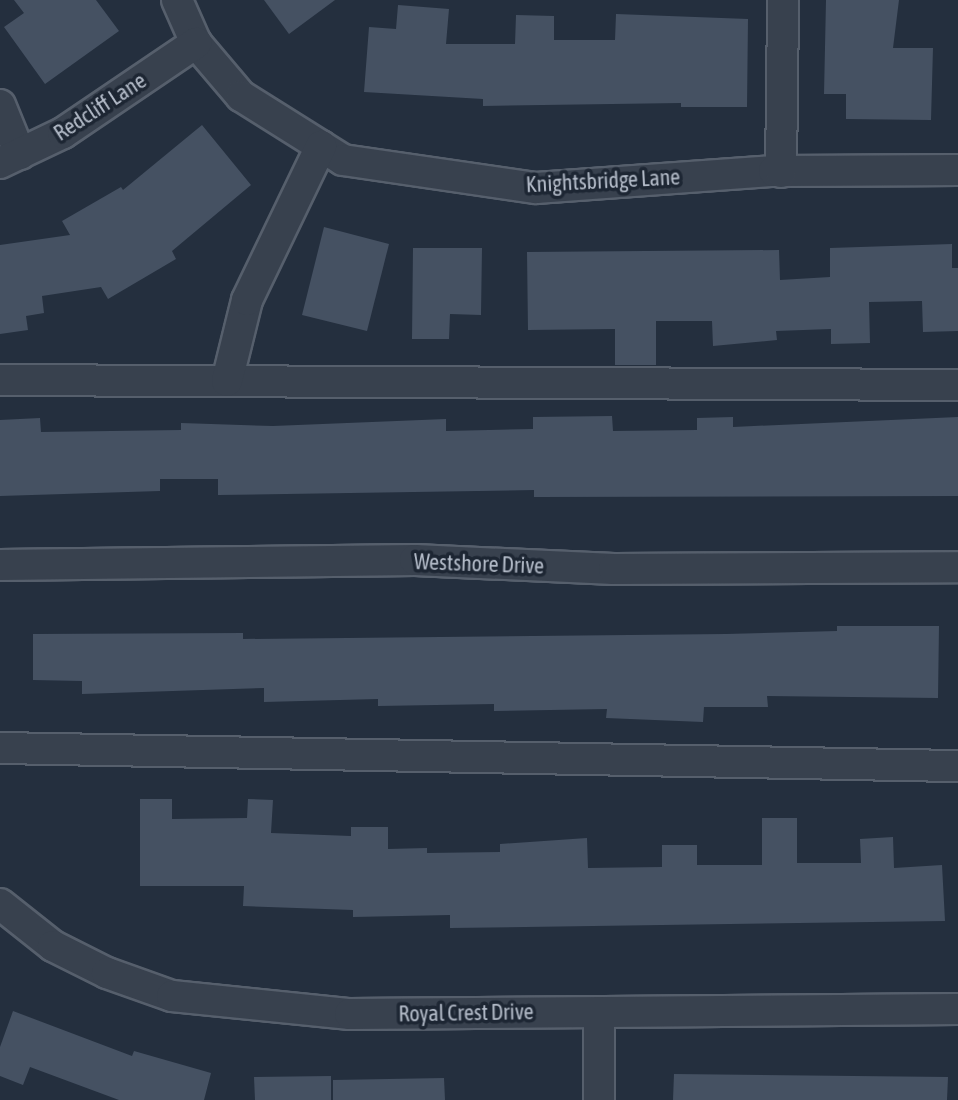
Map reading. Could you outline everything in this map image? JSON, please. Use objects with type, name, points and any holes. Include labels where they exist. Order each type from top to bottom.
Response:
[{"type":"street","name":"Knightsbridge Lane","points":[[177,0],[196,43],[241,96],[343,160],[536,188],[781,172],[958,170]]},
{"type":"street","points":[[781,172],[783,0]]},
{"type":"street","name":"Redcliff Lane","points":[[10,158],[63,133],[196,43]]},
{"type":"street","points":[[0,105],[10,158]]},
{"type":"street","points":[[227,381],[247,300],[321,146]]},
{"type":"street","points":[[0,380],[958,385]]},
{"type":"street","name":"Westshore Drive","points":[[0,565],[415,560],[614,569],[958,567]]},
{"type":"street","points":[[0,748],[958,766]]},
{"type":"street","name":"Royal Crest Drive","points":[[0,904],[53,946],[172,996],[350,1014],[958,1009]]},
{"type":"street","points":[[599,1012],[599,1100]]},
{"type":"building","points":[[14,0],[96,0],[119,31],[45,84],[4,27],[24,13]]},
{"type":"building","points":[[264,0],[335,0],[289,34]]},
{"type":"building","points":[[826,0],[899,0],[893,48],[933,48],[931,120],[846,119],[846,94],[824,94]]},
{"type":"building","points":[[398,5],[449,9],[446,44],[515,44],[516,15],[554,16],[554,40],[615,40],[616,14],[748,19],[747,107],[681,107],[681,103],[483,106],[483,99],[364,92],[369,27],[396,29]]},
{"type":"building","points":[[202,125],[251,185],[172,251],[176,259],[108,299],[101,287],[42,296],[44,313],[26,316],[28,330],[0,334],[0,245],[70,235],[62,221],[121,187],[123,190]]},
{"type":"building","points":[[324,227],[389,244],[367,331],[302,315]]},
{"type":"building","points":[[952,244],[952,268],[958,268],[958,331],[923,332],[922,301],[869,302],[870,343],[831,344],[831,329],[776,331],[777,340],[713,346],[712,321],[656,321],[656,365],[615,365],[615,329],[528,330],[527,252],[779,250],[780,280],[830,277],[830,248]]},
{"type":"building","points":[[413,248],[482,248],[481,315],[450,314],[449,339],[412,339]]},
{"type":"building","points":[[612,416],[613,431],[697,430],[697,418],[733,417],[733,427],[958,417],[958,496],[534,497],[534,490],[218,495],[218,479],[160,479],[160,491],[0,496],[0,420],[40,418],[41,432],[181,430],[181,423],[273,426],[446,419],[446,431],[533,429],[533,417]]},
{"type":"building","points":[[837,626],[939,626],[938,698],[767,696],[768,707],[704,707],[703,722],[606,718],[607,709],[494,711],[494,704],[378,706],[378,699],[264,702],[264,688],[82,694],[82,681],[33,680],[33,634],[243,633],[243,639],[726,634],[837,631]]},
{"type":"building","points":[[140,799],[172,799],[172,819],[247,818],[248,799],[273,800],[271,833],[351,836],[351,827],[388,827],[388,849],[427,848],[427,853],[500,852],[500,844],[587,838],[588,868],[662,867],[662,845],[697,845],[697,865],[762,865],[762,818],[797,818],[797,863],[861,863],[860,839],[893,837],[894,868],[942,865],[945,921],[450,928],[450,915],[353,917],[353,910],[243,906],[244,886],[140,886]]},
{"type":"building","points":[[13,1011],[132,1056],[134,1051],[211,1073],[204,1100],[119,1100],[30,1067],[23,1085],[0,1076],[0,1047]]},
{"type":"building","points":[[674,1074],[948,1077],[947,1100],[673,1100]]},
{"type":"building","points":[[331,1076],[331,1100],[255,1100],[254,1077]]},
{"type":"building","points":[[444,1078],[445,1100],[333,1100],[333,1080]]}]
